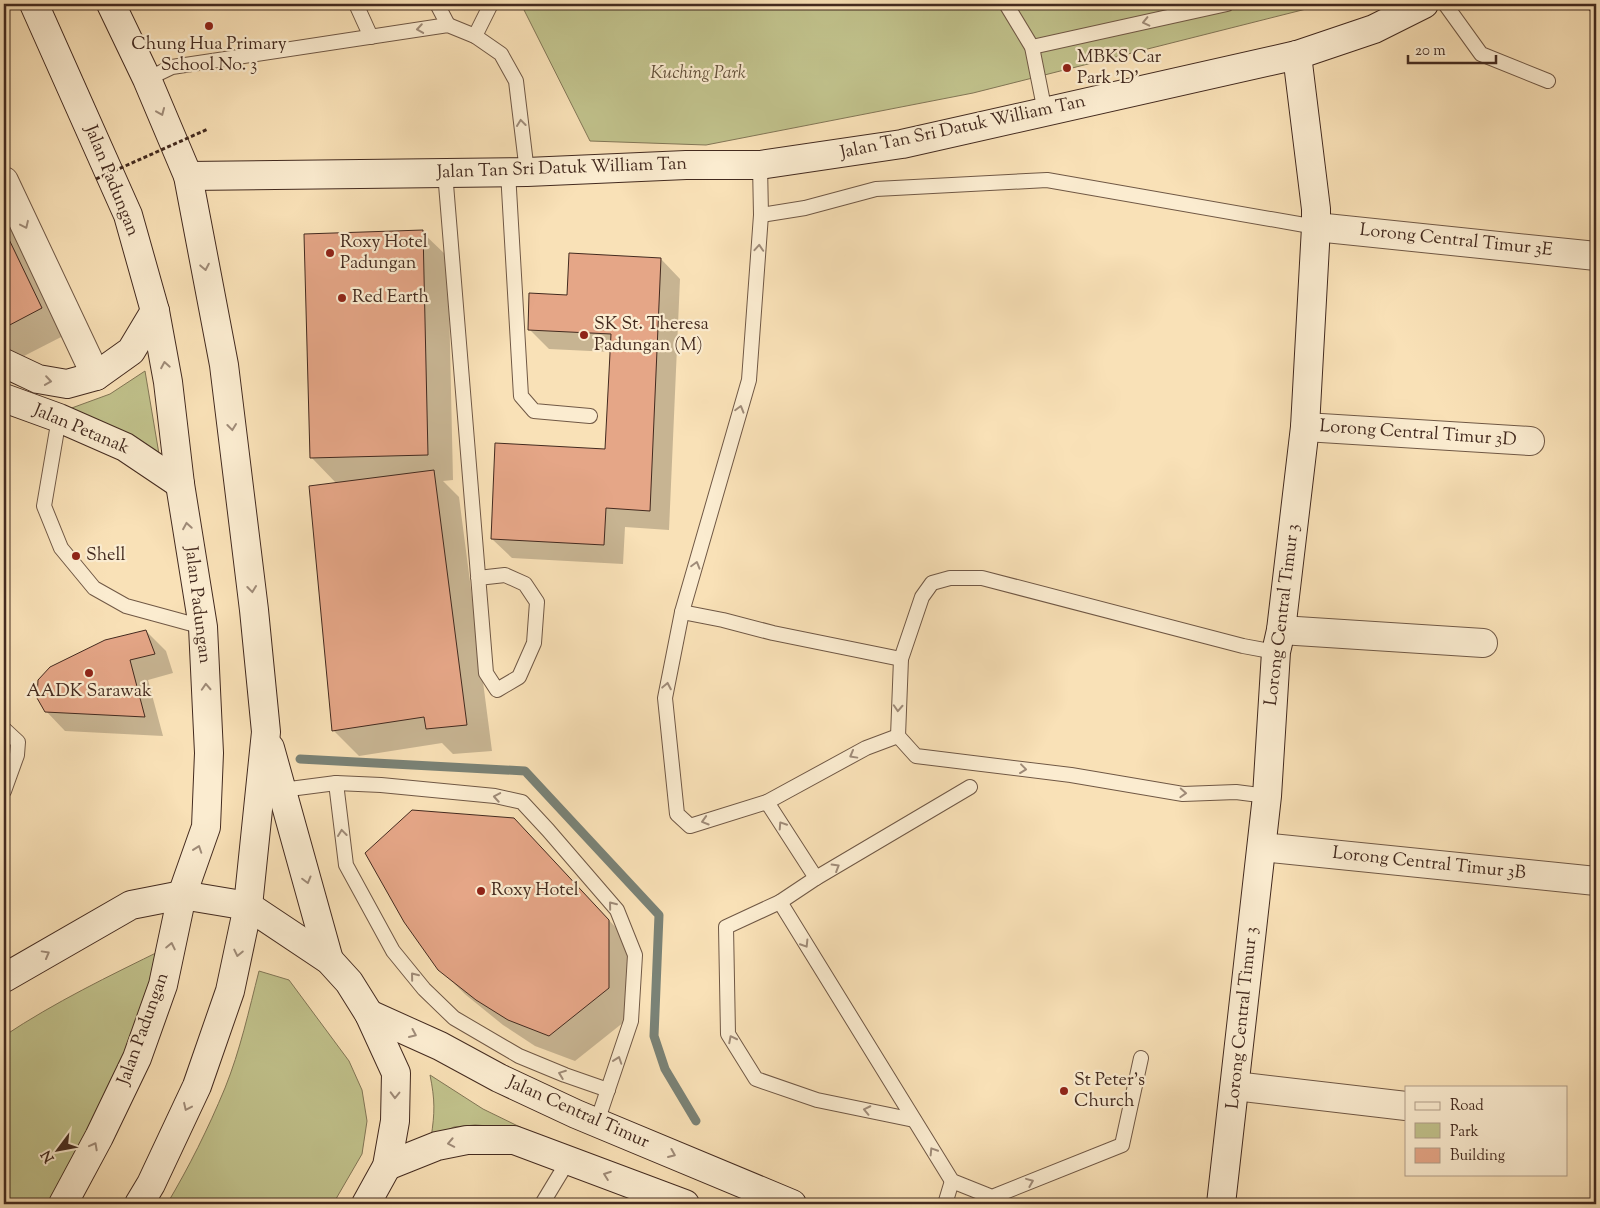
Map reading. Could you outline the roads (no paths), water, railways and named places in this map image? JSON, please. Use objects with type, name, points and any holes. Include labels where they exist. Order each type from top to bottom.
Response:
[{"type":"street","name":"Jalan Padungan","points":[[34,4],[128,215],[156,311],[168,382],[180,484],[203,627],[209,753],[206,827],[182,895],[163,985],[137,1058],[99,1137],[63,1204]]},
{"type":"street","points":[[111,4],[147,79],[188,176],[224,365],[254,610],[266,732],[329,960]]},
{"type":"street","name":"Jalan Tan Sri Datuk William Tan","points":[[188,176],[518,172],[686,165],[760,165],[902,144],[1297,56],[1374,29],[1424,4]]},
{"type":"street","name":"Lorong Central Timur 3","points":[[1221,1204],[1262,847],[1278,641],[1305,427],[1316,209],[1297,56]]},
{"type":"street","points":[[4,181],[96,376]]},
{"type":"street","name":"Lorong Central Timur 3E","points":[[1316,227],[1596,256]]},
{"type":"street","name":"Jalan Petanak","points":[[4,362],[38,379],[67,384],[96,376],[131,351],[156,311]]},
{"type":"street","name":"Jalan Petanak","points":[[4,398],[58,418],[125,447],[180,484]]},
{"type":"street","name":"Lorong Central Timur 3D","points":[[1305,427],[1530,441]]},
{"type":"street","points":[[1278,641],[1484,643]]},
{"type":"street","points":[[140,1204],[197,1086],[230,991],[248,906],[266,732]]},
{"type":"street","name":"Lorong Central Timur 3B","points":[[1262,847],[1596,881]]},
{"type":"street","points":[[4,978],[131,905],[182,895],[248,906],[329,960],[349,982],[369,1014],[396,1074],[395,1121],[387,1166],[366,1204]]},
{"type":"street","name":"Jalan Central Timur","points":[[369,1014],[440,1046],[500,1078],[597,1122],[792,1204]]},
{"type":"street","points":[[1235,1086],[1405,1106]]},
{"type":"street","points":[[387,1166],[437,1146],[467,1140],[514,1140],[685,1204]]},
{"type":"lane","points":[[356,4],[371,37]]},
{"type":"lane","points":[[437,4],[448,25]]},
{"type":"lane","points":[[475,36],[492,4]]},
{"type":"lane","points":[[1006,4],[1032,47],[1045,112]]},
{"type":"lane","points":[[1032,47],[1228,4]]},
{"type":"lane","points":[[1446,4],[1481,54],[1548,81]]},
{"type":"lane","points":[[147,79],[172,67],[448,25],[475,36],[501,54],[516,81],[522,396],[534,411],[590,416]]},
{"type":"lane","points":[[760,165],[761,215],[749,380],[682,612],[665,698],[677,814],[690,826],[767,802],[866,748],[898,736]]},
{"type":"lane","points":[[445,172],[478,578],[486,673],[497,690],[519,677],[534,643],[537,602],[525,584],[505,576],[478,578]]},
{"type":"lane","points":[[761,215],[805,208],[876,189],[1047,180],[1316,227]]},
{"type":"lane","points":[[58,418],[44,506],[61,548],[94,588],[126,606],[203,627]]},
{"type":"lane","points":[[1267,796],[1236,792],[1183,794],[1071,775],[916,756],[898,736],[901,660],[922,597],[932,583],[950,578],[982,578],[1243,646],[1278,641]]},
{"type":"lane","points":[[682,612],[901,660]]},
{"type":"lane","points":[[4,728],[18,742],[18,755],[4,790]]},
{"type":"lane","points":[[336,783],[346,865],[393,951],[424,989],[454,1018],[519,1056],[608,1090]]},
{"type":"lane","points":[[282,790],[336,783],[381,785],[495,796],[522,802],[617,910],[635,955],[631,1021],[597,1122]]},
{"type":"lane","points":[[914,1120],[817,1100],[756,1080],[728,1034],[726,927],[780,902],[816,878],[970,787]]},
{"type":"lane","points":[[767,802],[816,878]]},
{"type":"lane","points":[[780,902],[952,1182],[992,1197],[1122,1145],[1141,1058]]},
{"type":"lane","points":[[542,1204],[568,1161]]},
{"type":"lane","points":[[945,1204],[952,1182]]},
{"type":"waterway","points":[[300,759],[525,771],[659,915],[654,1036],[665,1069],[696,1121]]},
{"type":"place","name":"Chung Hua Primary School No. 3","points":[[209,26]]},
{"type":"place","name":"MBKS Car Park 'D'","points":[[1067,68]]},
{"type":"place","name":"Roxy Hotel Padungan","points":[[330,253]]},
{"type":"place","name":"Red Earth","points":[[342,298]]},
{"type":"place","name":"SK St. Theresa Padungan (M)","points":[[584,335]]},
{"type":"place","name":"Shell","points":[[76,556]]},
{"type":"place","name":"AADK Sarawak","points":[[89,673]]},
{"type":"place","name":"Roxy Hotel","points":[[481,891]]},
{"type":"place","name":"St Peter’s Church","points":[[1064,1091]]},
{"type":"park label","name":"Kuching Park","points":[[698,74]]}]
